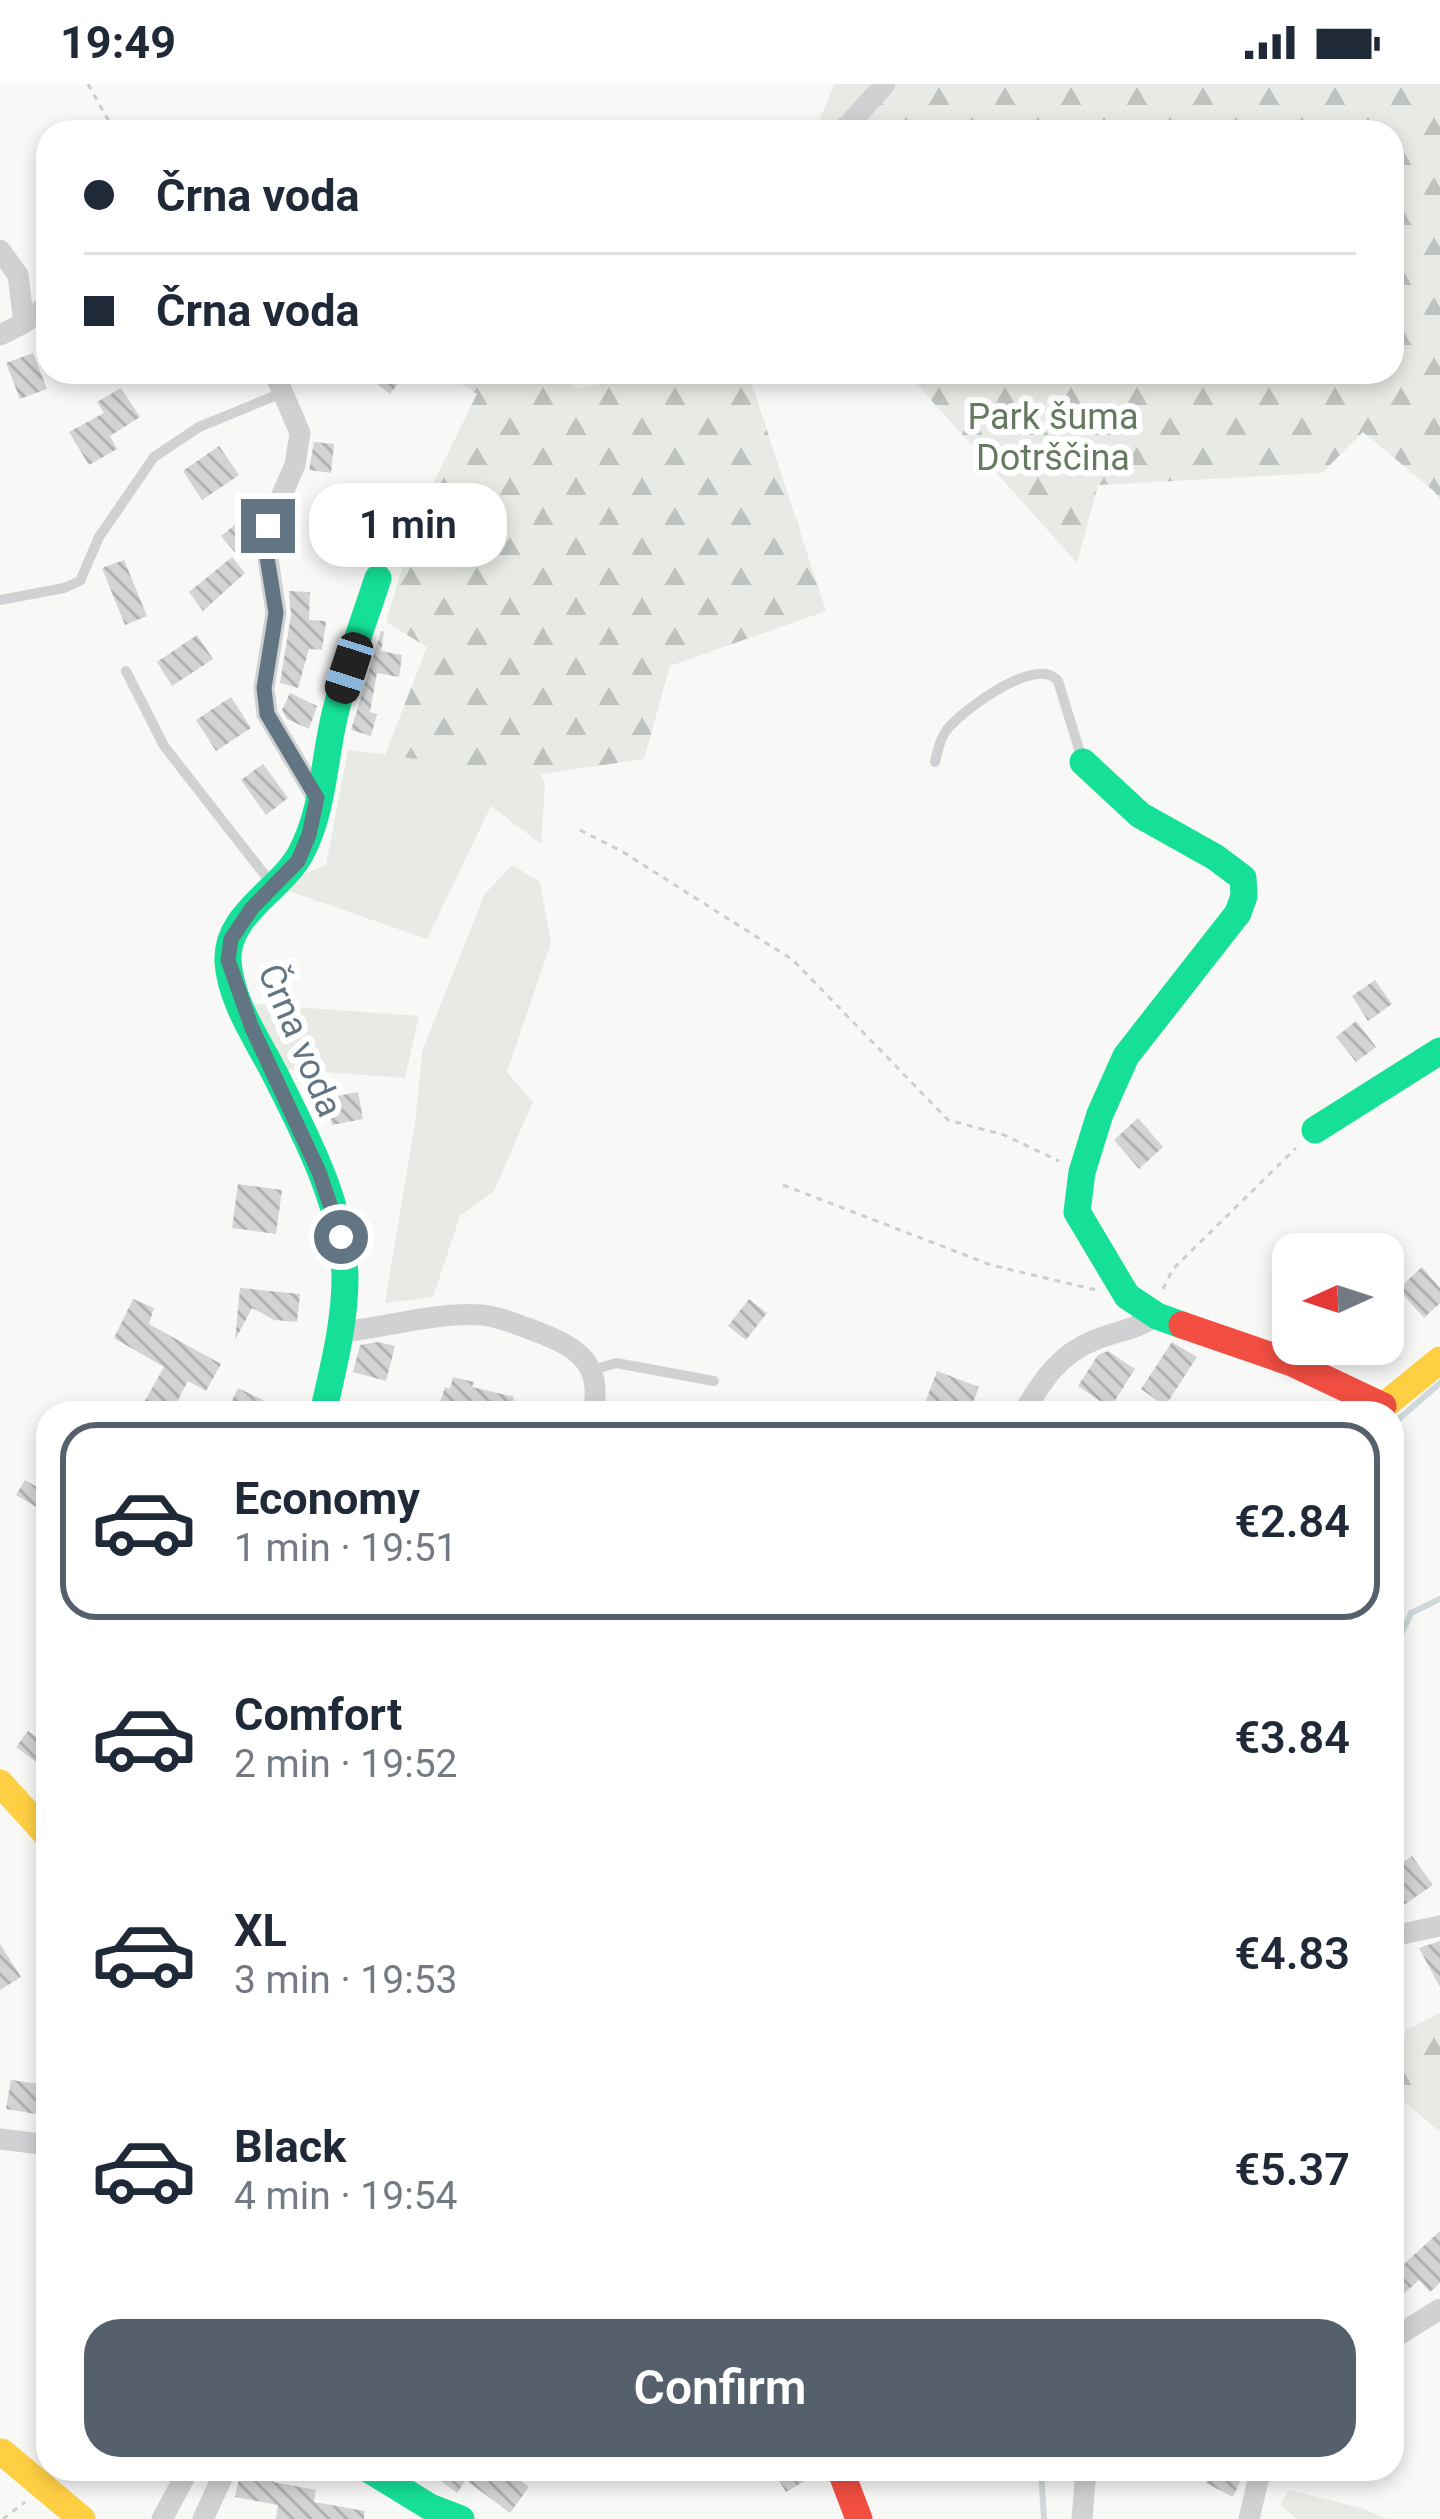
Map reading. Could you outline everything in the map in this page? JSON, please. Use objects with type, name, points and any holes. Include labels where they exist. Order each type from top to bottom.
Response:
[{"type":"street","points":[[853,120],[885,84]]},
{"type":"street","points":[[0,250],[17,275],[24,323]]},
{"type":"street","points":[[0,335],[36,314]]},
{"type":"street","points":[[279,384],[300,433],[295,465],[268,526],[266,551],[276,613],[264,688],[267,714],[317,798]]},
{"type":"street","name":"Črna voda","points":[[326,1401],[341,1332],[345,1276],[341,1237],[319,1172],[252,1028],[228,960],[231,939],[252,908],[298,861],[309,835],[334,713],[378,578]]},
{"type":"street","points":[[1083,762],[1105,787],[1157,826],[1233,868],[1243,878],[1244,896],[1238,913],[1126,1056],[1100,1114],[1082,1172],[1077,1212],[1127,1297],[1157,1316],[1292,1363],[1362,1401]]},
{"type":"street","points":[[1315,1130],[1440,1051]]},
{"type":"street","points":[[341,1332],[486,1315],[549,1336],[578,1352],[593,1370],[595,1401]]},
{"type":"street","points":[[1030,1401],[1045,1375],[1065,1356],[1157,1316]]},
{"type":"street","points":[[1390,1401],[1440,1360]]},
{"type":"street","points":[[0,1783],[36,1821]]},
{"type":"street","points":[[1404,1934],[1440,1926]]},
{"type":"street","points":[[0,2139],[36,2144]]},
{"type":"street","points":[[1404,2332],[1440,2309]]},
{"type":"street","points":[[2,2452],[36,2480]]},
{"type":"street","points":[[37,2481],[82,2519]]},
{"type":"street","points":[[162,2519],[183,2481]]},
{"type":"street","points":[[203,2519],[220,2481]]},
{"type":"street","points":[[385,2481],[429,2513],[461,2519]]},
{"type":"street","points":[[845,2481],[859,2519]]},
{"type":"street","points":[[1082,2519],[1085,2481]]},
{"type":"street","points":[[1249,2519],[1258,2481]]},
{"type":"lane","points":[[0,600],[80,581],[99,537],[154,457],[274,384]]},
{"type":"lane","points":[[126,670],[164,746],[274,886]]},
{"type":"lane","points":[[935,762],[947,728],[1009,682],[1042,671],[1052,673],[1058,682],[1083,762]]},
{"type":"lane","points":[[593,1370],[616,1363],[714,1381]]},
{"type":"path","points":[[88,84],[108,120]]},
{"type":"path","points":[[580,830],[623,851],[793,960],[948,1120],[1004,1135],[1082,1172]]},
{"type":"path","points":[[1157,1316],[1173,1269],[1315,1130]]},
{"type":"path","points":[[783,1185],[991,1265],[1127,1297]]},
{"type":"path","points":[[3,2519],[25,2501]]},
{"type":"green space","name":"Park šuma Dotrščina","points":[[834,84],[1440,84],[1440,500],[1363,432],[1322,473],[1098,485],[1077,563],[917,384],[1404,384],[1404,120],[820,120]]},
{"type":"green space","points":[[462,384],[571,384],[576,389],[602,384],[752,384],[826,611],[670,666],[644,759],[541,774],[385,755],[427,647],[386,622],[419,512],[477,394]]},
{"type":"green space","points":[[348,750],[541,774],[545,785],[541,844],[491,806],[427,939],[274,886],[326,865]]},
{"type":"green space","points":[[512,865],[540,882],[551,943],[507,1072],[533,1102],[494,1191],[460,1216],[433,1297],[385,1303],[422,1052],[484,895]]},
{"type":"green space","points":[[253,1004],[419,1016],[405,1078],[283,1069]]},
{"type":"green space","points":[[1440,2013],[1440,2088],[1404,2091],[1406,2030]]},
{"type":"green space","points":[[1440,2088],[1440,2132],[1404,2101],[1404,2091]]},
{"type":"green space","points":[[1289,2490],[1387,2519],[1297,2519],[1280,2505]]},
{"type":"building","points":[[33,353],[36,384],[45,384],[47,389],[20,399],[6,363]]},
{"type":"building","points":[[377,384],[398,384],[390,394]]},
{"type":"building","points":[[121,388],[140,417],[110,436],[117,449],[89,465],[69,432],[104,413],[97,402]]},
{"type":"building","points":[[314,442],[334,444],[331,473],[309,470]]},
{"type":"building","points":[[219,446],[239,475],[202,500],[183,471]]},
{"type":"building","points":[[243,518],[253,530],[252,542],[237,555],[221,536]]},
{"type":"building","points":[[356,518],[379,524],[371,556],[348,551]]},
{"type":"building","points":[[232,557],[245,573],[203,611],[189,592]]},
{"type":"building","points":[[124,560],[147,616],[125,625],[102,568]]},
{"type":"building","points":[[289,591],[310,592],[309,620],[326,621],[322,650],[309,649],[298,688],[280,683],[291,615]]},
{"type":"building","points":[[381,631],[381,651],[402,655],[399,677],[377,673],[370,712],[377,714],[371,736],[351,730]]},
{"type":"building","points":[[197,635],[213,659],[172,686],[157,662]]},
{"type":"building","points":[[290,693],[317,706],[309,729],[287,719],[282,710]]},
{"type":"building","points":[[231,697],[251,728],[216,751],[196,720]]},
{"type":"building","points":[[263,764],[288,798],[266,815],[241,780]]},
{"type":"building","points":[[1375,980],[1392,1004],[1368,1021],[1352,996]]},
{"type":"building","points":[[1356,1021],[1376,1047],[1356,1062],[1336,1037]]},
{"type":"building","points":[[358,1092],[363,1119],[332,1125],[327,1098]]},
{"type":"building","points":[[1138,1118],[1163,1147],[1139,1169],[1114,1140]]},
{"type":"building","points":[[238,1184],[282,1190],[276,1234],[232,1228]]},
{"type":"building","points":[[1422,1267],[1440,1288],[1440,1303],[1424,1318],[1404,1296],[1404,1284]]},
{"type":"building","points":[[240,1288],[300,1294],[297,1322],[274,1320],[252,1308],[235,1340]]},
{"type":"building","points":[[133,1299],[154,1308],[149,1324],[221,1364],[206,1391],[188,1381],[177,1401],[145,1401],[164,1367],[114,1338]]},
{"type":"building","points":[[749,1299],[767,1313],[746,1340],[728,1326]]},
{"type":"building","points":[[1172,1342],[1197,1357],[1168,1401],[1158,1401],[1141,1389]]},
{"type":"building","points":[[360,1345],[395,1346],[386,1381],[353,1372]]},
{"type":"building","points":[[1108,1351],[1135,1369],[1114,1401],[1100,1401],[1078,1386],[1098,1355]]},
{"type":"building","points":[[937,1371],[979,1387],[974,1401],[926,1401]]},
{"type":"building","points":[[453,1377],[514,1397],[513,1401],[441,1401],[445,1387],[450,1389]]},
{"type":"building","points":[[238,1388],[265,1401],[232,1401]]},
{"type":"building","points":[[25,1480],[36,1487],[36,1507],[16,1495]]},
{"type":"building","points":[[28,1731],[36,1737],[36,1762],[16,1747]]},
{"type":"building","points":[[1412,1856],[1433,1885],[1404,1905],[1404,1862]]},
{"type":"building","points":[[1440,1941],[1440,1987],[1419,1948]]},
{"type":"building","points":[[0,1944],[21,1977],[0,1990]]},
{"type":"building","points":[[11,2080],[36,2083],[36,2114],[6,2109]]},
{"type":"building","points":[[1440,2231],[1440,2283],[1430,2292],[1419,2280],[1404,2293],[1404,2264]]},
{"type":"building","points":[[238,2481],[273,2481],[316,2490],[314,2502],[365,2511],[364,2519],[276,2519],[278,2505],[235,2497]]},
{"type":"building","points":[[441,2481],[465,2481],[457,2493]]},
{"type":"building","points":[[467,2481],[521,2481],[529,2487],[510,2513]]},
{"type":"building","points":[[779,2481],[804,2481],[786,2492]]},
{"type":"building","points":[[1207,2481],[1240,2481],[1233,2497]]},
{"type":"waterway","points":[[1404,1414],[1440,1383]]},
{"type":"waterway","points":[[1404,1628],[1411,1613],[1440,1599]]},
{"type":"waterway","points":[[1042,2481],[1044,2519]]},
{"type":"traffic: fast","points":[[326,1401],[344,1295],[338,1226],[312,1151],[240,1008],[228,962],[236,929],[293,865],[309,835],[338,700],[378,578]]},
{"type":"traffic: fast","points":[[1083,762],[1140,815],[1243,878],[1238,913],[1126,1056],[1100,1114],[1082,1172],[1077,1212],[1127,1296],[1157,1316],[1182,1325]]},
{"type":"traffic: fast","points":[[1315,1130],[1440,1051]]},
{"type":"traffic: fast","points":[[388,2481],[461,2519]]},
{"type":"traffic: slow","points":[[1390,1401],[1440,1360]]},
{"type":"traffic: slow","points":[[0,1783],[36,1823]]},
{"type":"traffic: slow","points":[[2,2452],[36,2480]]},
{"type":"traffic: slow","points":[[37,2481],[82,2519]]},
{"type":"traffic: jam","points":[[1182,1325],[1292,1363],[1372,1401]]},
{"type":"traffic: jam","points":[[845,2481],[859,2519]]},
{"type":"route","points":[[268,526],[266,551],[276,613],[264,688],[267,714],[317,798],[298,861],[252,908],[231,939],[228,960],[252,1028],[319,1172],[341,1237]]}]
